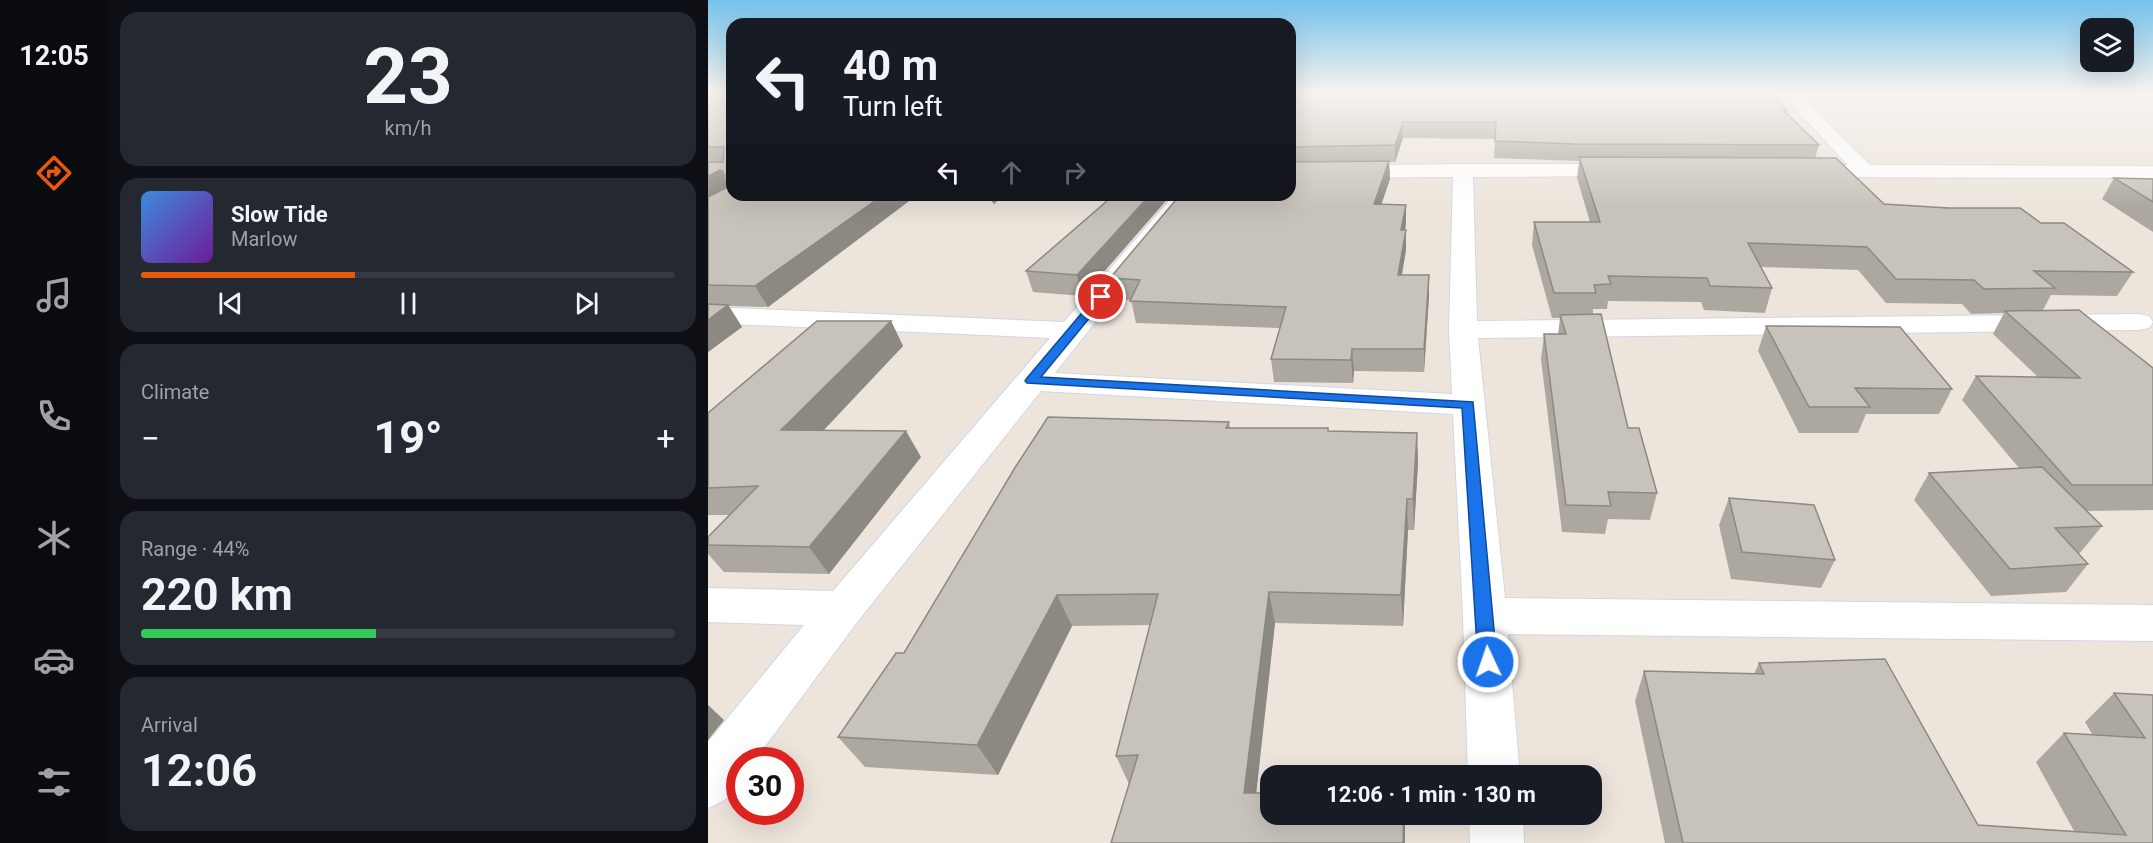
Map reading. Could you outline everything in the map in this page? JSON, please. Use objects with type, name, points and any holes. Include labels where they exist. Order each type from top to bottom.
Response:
[{"type":"street","points":[[1825,130],[1865,171]]},
{"type":"street","points":[[1463,170],[1463,330],[1485,616],[1493,765]]},
{"type":"street","points":[[1296,172],[1639,170]]},
{"type":"street","points":[[1781,171],[2153,172]]},
{"type":"street","points":[[708,782],[843,609],[1180,201]]},
{"type":"street","points":[[708,315],[1073,331]]},
{"type":"street","points":[[1463,330],[2139,322]]},
{"type":"street","points":[[1032,381],[1468,405]]},
{"type":"street","points":[[708,605],[843,609]]},
{"type":"street","points":[[1485,616],[2153,623]]},
{"type":"street","points":[[1496,825],[1497,843]]},
{"type":"building","points":[[708,130],[726,130],[726,175],[720,170],[708,176],[708,162],[723,162],[724,147],[708,147]]},
{"type":"building","points":[[1296,130],[1400,130],[1395,145],[1296,147]]},
{"type":"building","points":[[1496,130],[1804,130],[1819,145],[1574,144],[1495,141]]},
{"type":"building","points":[[1579,157],[1836,158],[1884,204],[1948,208],[2020,208],[2041,223],[2064,223],[2133,272],[2034,271],[2055,288],[1984,289],[1974,280],[1896,279],[1867,247],[1748,243],[1772,288],[1710,286],[1707,278],[1608,276],[1611,284],[1594,285],[1596,293],[1554,293],[1534,222],[1600,222]]},
{"type":"building","points":[[1389,161],[1374,204],[1406,205],[1401,230],[1406,230],[1398,275],[1429,275],[1424,349],[1352,349],[1351,360],[1271,359],[1286,307],[1130,301],[1140,280],[1110,278],[1175,201],[1296,201],[1296,162]]},
{"type":"building","points":[[2114,178],[2153,179],[2153,202]]},
{"type":"building","points":[[726,188],[726,201],[875,201],[755,286],[708,285],[708,197]]},
{"type":"building","points":[[1107,201],[1145,201],[1077,275],[1026,271]]},
{"type":"building","points":[[708,304],[728,305],[708,320]]},
{"type":"building","points":[[2079,310],[2153,368],[2153,485],[2072,485],[1976,376],[2080,378],[2005,311]]},
{"type":"building","points":[[1601,314],[1628,428],[1639,428],[1657,493],[1608,492],[1611,506],[1566,505],[1544,334],[1566,334],[1560,315]]},
{"type":"building","points":[[817,321],[891,321],[781,430],[906,431],[809,547],[708,545],[708,537],[758,486],[708,488],[708,413]]},
{"type":"building","points":[[1766,326],[1900,327],[1952,389],[1855,388],[1870,407],[1809,407]]},
{"type":"building","points":[[1048,417],[1229,422],[1226,428],[1328,428],[1328,431],[1417,433],[1413,499],[1407,499],[1401,595],[1269,592],[1244,793],[1260,793],[1260,825],[1404,825],[1403,843],[1111,843],[1138,755],[1116,756],[1158,594],[1057,595],[977,745],[838,737],[896,653],[904,653]]},
{"type":"building","points":[[2042,467],[2102,526],[2055,528],[2088,564],[2010,569],[1929,473]]},
{"type":"building","points":[[1729,498],[1814,505],[1835,560],[1742,552]]},
{"type":"building","points":[[1885,659],[1978,825],[2126,835],[2064,733],[2145,738],[2114,693],[2153,695],[2153,843],[1683,843],[1644,671],[1764,674],[1759,663]]},
{"type":"route","points":[[1101,297],[1032,381],[1468,405],[1488,662]]}]
